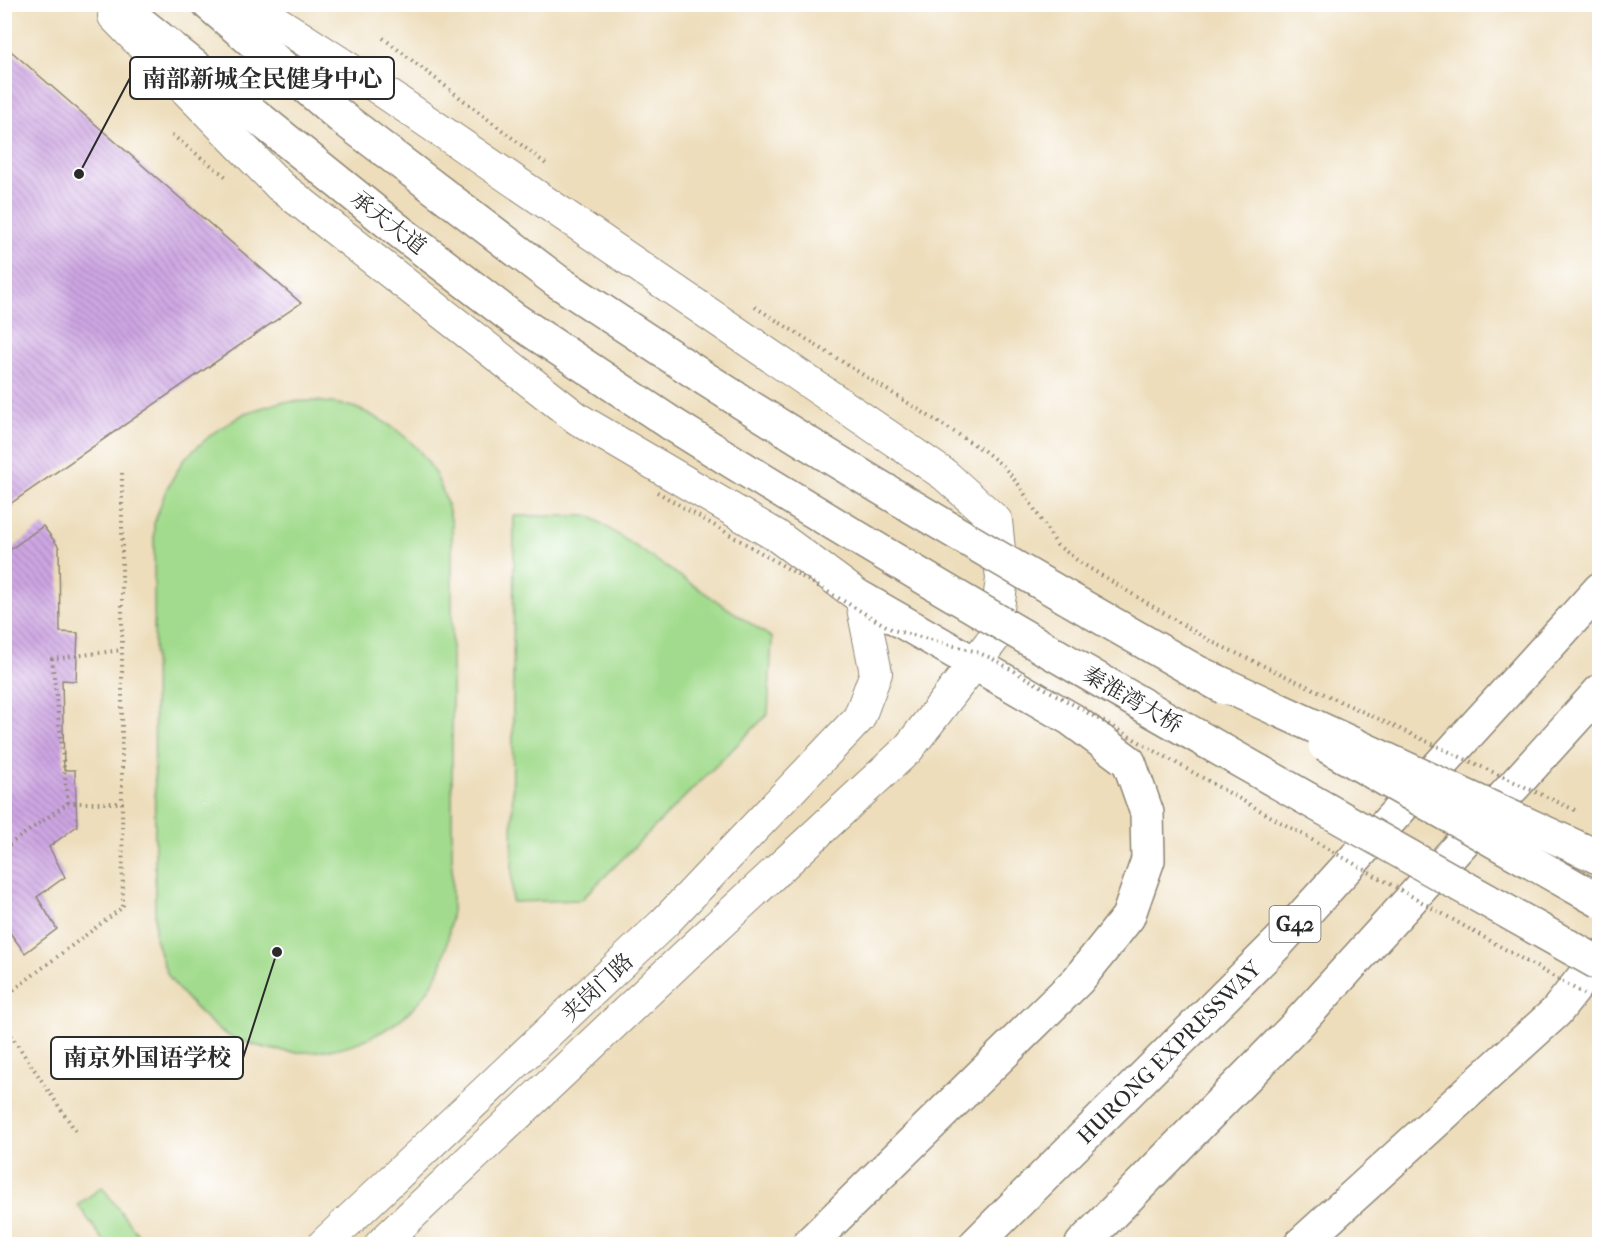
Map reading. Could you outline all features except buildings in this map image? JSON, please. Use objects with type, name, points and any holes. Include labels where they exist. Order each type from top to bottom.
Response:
[{"type":"main road","name":"承天大道","points":[[117,4],[399,231],[514,319],[672,424]]},
{"type":"main road","points":[[209,4],[341,117],[547,273],[704,378],[809,445],[1077,604],[1599,901]]},
{"type":"main road","name":"秦淮湾大桥","points":[[672,424],[788,497],[1049,652],[1599,964]]},
{"type":"main road","name":"HURONG EXPRESSWAY","points":[[976,1245],[1278,942],[1599,589]]},
{"type":"main road","points":[[809,1245],[1078,980],[1128,917],[1148,860],[1147,813],[1130,762],[1071,719],[861,598]]},
{"type":"main road","points":[[1201,674],[1599,858]]},
{"type":"main road","points":[[1082,1245],[1294,1028],[1599,691]]},
{"type":"main road","points":[[1301,1245],[1556,1012],[1599,956]]},
{"type":"street","points":[[103,4],[289,194],[578,418],[777,536],[861,598]]},
{"type":"street","name":"夹岗门路","points":[[249,4],[375,86],[945,475],[996,521],[1002,579],[994,638],[908,749],[686,955],[381,1245]]},
{"type":"street","name":"夹岗门路","points":[[324,1245],[664,923],[859,718],[876,673],[861,598]]},
{"type":"path","points":[[383,38],[552,168]]},
{"type":"path","points":[[755,307],[983,450],[1003,466],[1019,485],[1057,545],[1081,563],[1210,641],[1580,812]]},
{"type":"path","points":[[4,997],[123,907],[122,473]]},
{"type":"path","points":[[657,492],[893,630],[974,651],[992,658],[1599,1003]]},
{"type":"path","points":[[68,803],[52,659],[122,650]]},
{"type":"path","points":[[4,848],[68,803],[122,803]]},
{"type":"path","points":[[4,1025],[77,1132]]},
{"type":"green space","points":[[316,401],[353,407],[399,432],[419,450],[434,472],[449,511],[452,524],[452,910],[446,950],[438,973],[423,997],[404,1016],[382,1032],[357,1043],[330,1050],[302,1052],[275,1050],[235,1039],[212,1024],[171,980],[155,938],[154,524],[166,490],[184,459],[213,433],[245,413],[281,402]]},
{"type":"green space","points":[[514,516],[590,516],[772,638],[768,714],[581,900],[512,902]]},
{"type":"green space","points":[[102,1187],[145,1244],[106,1244],[78,1205]]},
{"type":"place","name":"南部新城全民健身中心","points":[[79,174]]},
{"type":"place","name":"南京外国语学校","points":[[277,952]]}]
